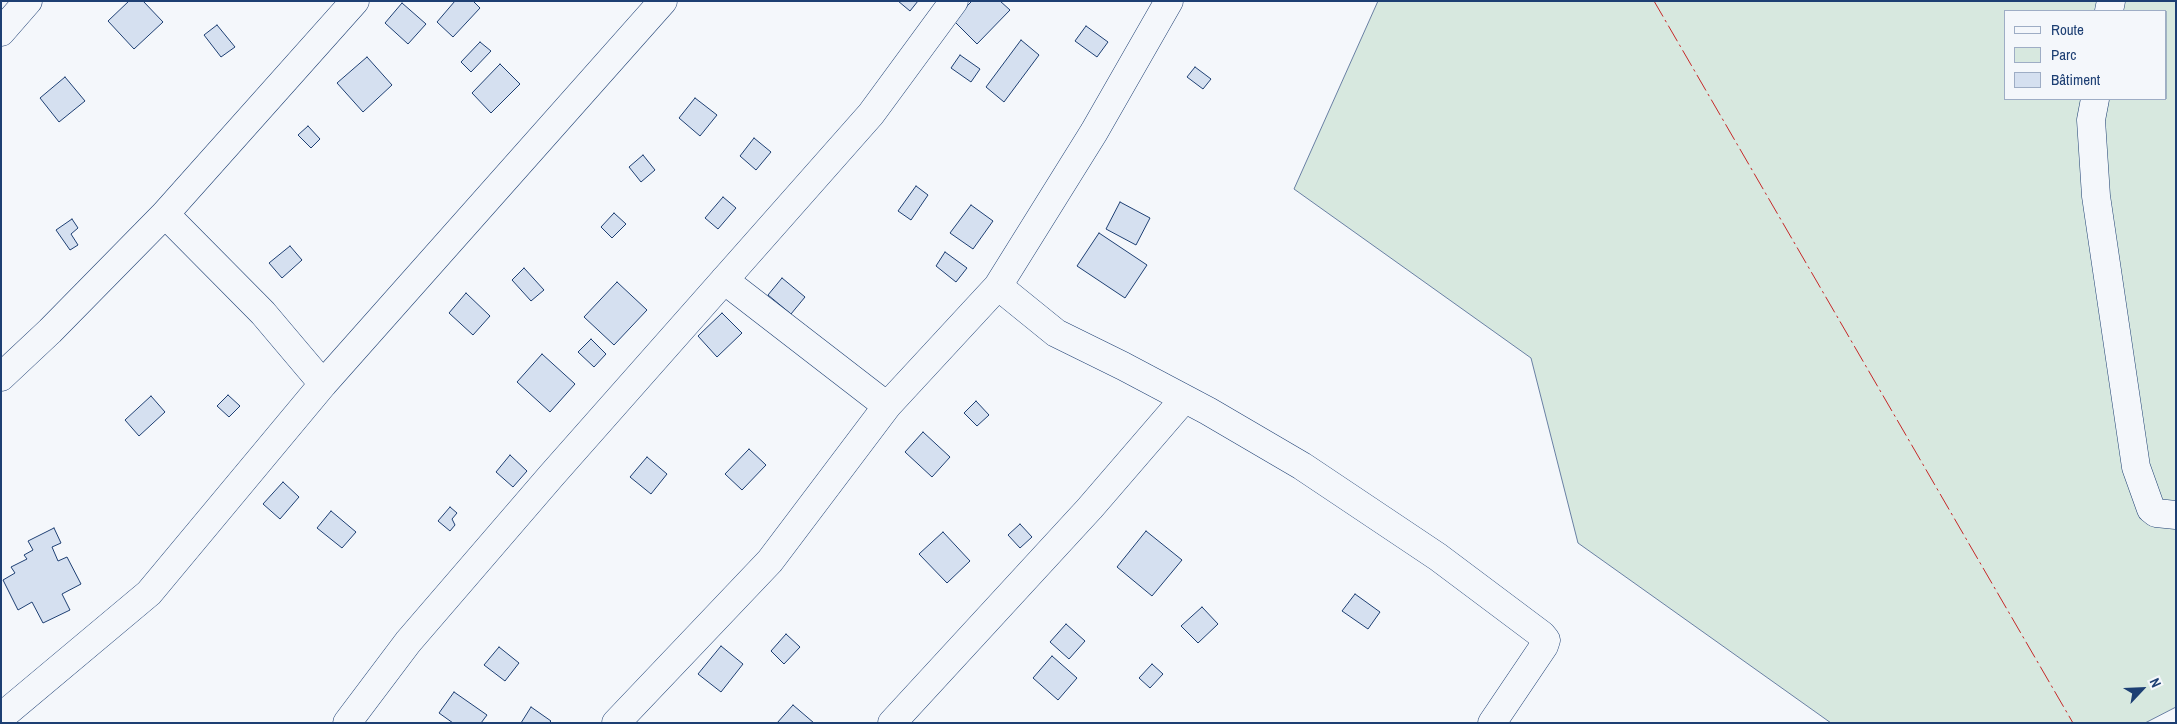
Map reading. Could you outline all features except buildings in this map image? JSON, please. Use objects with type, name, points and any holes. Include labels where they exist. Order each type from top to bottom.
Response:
[{"type":"street","points":[[1,32],[28,1]]},
{"type":"street","points":[[1,377],[50,331],[166,214],[354,1]]},
{"type":"street","points":[[1,717],[149,594],[323,384],[663,1]]},
{"type":"street","points":[[347,723],[408,642],[724,280],[872,114],[954,1]]},
{"type":"street","points":[[616,723],[770,561],[887,406],[998,286],[1094,132],[1169,1]]},
{"type":"street","points":[[2095,100],[2091,120],[2096,196],[2136,466],[2151,509],[2156,513],[2176,514]]},
{"type":"street","points":[[166,214],[263,312],[323,384]]},
{"type":"street","points":[[724,280],[887,406]]},
{"type":"street","points":[[998,286],[1056,333],[1208,411],[1310,472],[1438,557],[1542,634],[1546,640],[1538,658],[1492,723]]},
{"type":"street","points":[[892,723],[1090,508],[1184,399]]},
{"type":"green space","points":[[1378,1],[2176,1],[2176,707],[2145,723],[1831,723],[1578,543],[1531,358],[1294,189]]},
{"type":"power","points":[[1654,1],[2073,723]]}]
